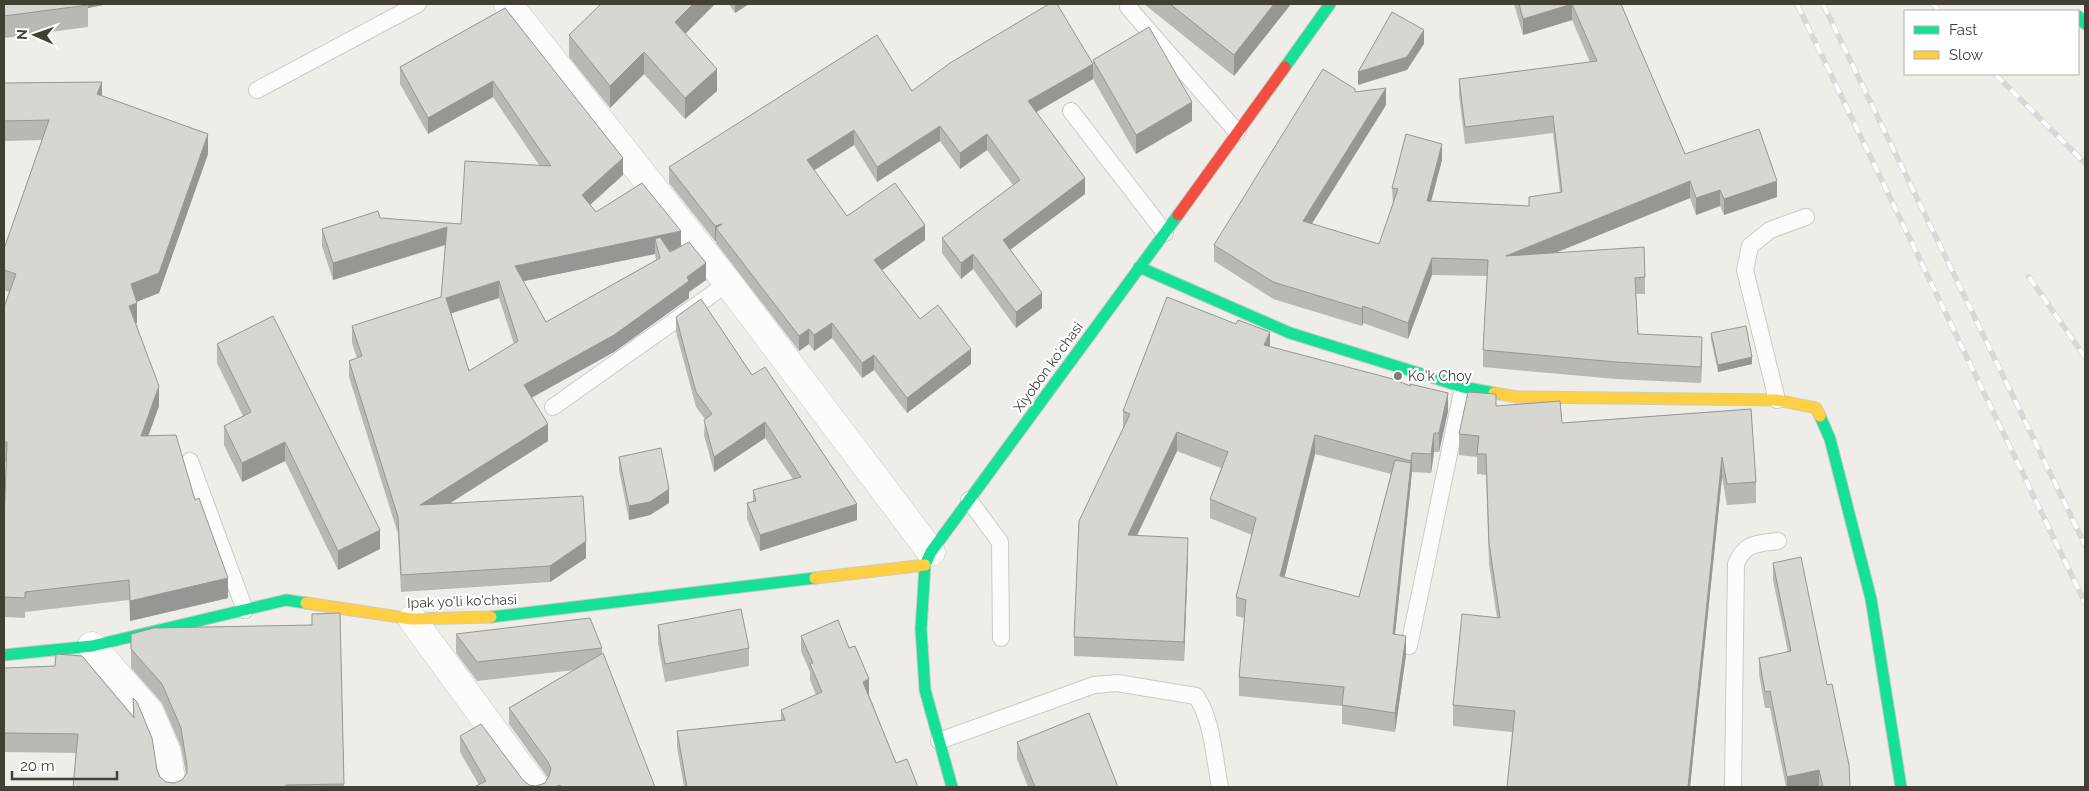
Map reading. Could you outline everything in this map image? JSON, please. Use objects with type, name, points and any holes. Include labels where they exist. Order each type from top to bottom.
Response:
[{"type":"street","points":[[508,4],[728,283],[928,558],[921,629],[925,690],[952,787]]},
{"type":"street","name":"Xiyobon koʻchasi","points":[[928,558],[1330,4]]},
{"type":"street","points":[[1139,267],[1290,334],[1463,387],[1517,397],[1777,400],[1816,408],[1830,438],[1871,600],[1901,787]]},
{"type":"street","name":"Ipak yo'li ko'chasi","points":[[4,655],[92,646],[286,600],[412,619],[500,617],[928,558]]},
{"type":"street","points":[[412,619],[535,787]]},
{"type":"street","points":[[92,646],[150,713],[168,753],[172,787]]},
{"type":"lane","points":[[257,90],[418,4]]},
{"type":"lane","points":[[1128,7],[1237,132]]},
{"type":"lane","points":[[1071,111],[1165,233]]},
{"type":"lane","points":[[1777,400],[1745,270],[1750,246],[1770,230],[1806,217]]},
{"type":"lane","points":[[553,407],[728,283]]},
{"type":"lane","points":[[1408,646],[1463,387]]},
{"type":"lane","points":[[190,461],[245,610]]},
{"type":"lane","points":[[969,500],[1000,542],[1001,638]]},
{"type":"lane","points":[[1733,787],[1736,564],[1740,552],[1754,544],[1778,541]]},
{"type":"lane","points":[[939,741],[1094,685],[1117,683],[1196,696],[1202,706],[1207,722],[1220,787]]},
{"type":"building","points":[[4,4],[87,4],[88,5],[4,16]]},
{"type":"building","points":[[601,4],[693,4],[675,22],[717,69],[685,98],[644,52],[610,86],[569,35]]},
{"type":"building","points":[[1049,4],[1057,4],[1093,64],[1028,101],[1085,178],[1003,240],[1042,293],[1016,312],[973,254],[961,263],[942,238],[1020,180],[987,134],[960,153],[940,126],[877,167],[854,130],[807,160],[847,216],[895,183],[925,225],[874,260],[920,319],[938,305],[971,349],[907,398],[874,355],[862,363],[832,323],[814,335],[809,329],[799,336],[716,228],[722,224],[715,226],[669,167],[877,35],[912,91],[950,63]]},
{"type":"building","points":[[1170,4],[1274,4],[1234,55]]},
{"type":"building","points":[[1519,4],[1572,4],[1523,19]]},
{"type":"building","points":[[1572,4],[1621,4],[1685,154],[1759,129],[1777,181],[1724,199],[1720,190],[1696,198],[1690,181],[1506,256],[1644,247],[1645,277],[1635,278],[1638,334],[1702,337],[1701,367],[1616,362],[1483,350],[1488,260],[1432,258],[1408,323],[1363,306],[1362,309],[1273,282],[1214,245],[1323,69],[1355,89],[1355,92],[1386,88],[1303,221],[1379,244],[1398,189],[1392,188],[1406,134],[1442,144],[1427,201],[1529,206],[1529,197],[1562,192],[1553,116],[1465,127],[1459,79],[1597,61]]},
{"type":"building","points":[[505,8],[623,158],[582,195],[596,212],[642,183],[681,231],[515,266],[546,322],[660,258],[655,239],[660,237],[670,252],[689,242],[706,263],[687,277],[689,281],[614,335],[524,385],[548,424],[420,505],[583,496],[586,541],[550,566],[401,575],[398,517],[349,361],[362,356],[352,326],[441,297],[447,227],[333,263],[322,229],[378,211],[380,218],[461,224],[465,161],[551,166],[493,81],[428,118],[400,67]],"holes":[[[499,281],[518,341],[469,371],[446,298]]]},
{"type":"building","points":[[1392,12],[1424,30],[1407,57],[1358,72]]},
{"type":"building","points":[[1149,27],[1192,102],[1136,135],[1093,60]]},
{"type":"building","points":[[102,82],[97,94],[208,134],[159,273],[131,284],[137,303],[129,306],[159,386],[141,436],[176,435],[195,500],[199,498],[228,578],[130,601],[129,580],[25,592],[25,598],[4,597],[7,442],[4,442],[4,307],[16,274],[4,270],[4,249],[49,120],[4,121],[4,83]]},
{"type":"building","points":[[1167,297],[1236,324],[1238,320],[1270,332],[1264,345],[1393,379],[1410,386],[1410,384],[1448,393],[1439,433],[1434,433],[1431,454],[1412,453],[1411,461],[1315,435],[1280,576],[1359,597],[1395,460],[1411,463],[1393,634],[1406,636],[1395,713],[1342,705],[1344,687],[1239,677],[1246,600],[1236,597],[1256,518],[1210,499],[1228,452],[1177,432],[1128,535],[1188,538],[1184,642],[1074,637],[1079,521],[1130,414],[1123,411]]},
{"type":"building","points":[[701,299],[752,375],[765,367],[857,504],[760,535],[747,503],[756,501],[753,490],[801,477],[765,422],[714,457],[704,420],[712,414],[696,392],[676,317]]},
{"type":"building","points":[[273,316],[380,530],[338,551],[285,442],[242,463],[224,426],[251,412],[217,344]]},
{"type":"building","points":[[1746,326],[1752,357],[1718,365],[1711,333]]},
{"type":"building","points":[[1468,392],[1496,394],[1496,406],[1560,401],[1562,423],[1751,409],[1756,482],[1727,484],[1722,457],[1688,787],[1507,787],[1515,711],[1453,705],[1462,614],[1500,618],[1489,543],[1486,454],[1477,454],[1479,436],[1459,434]]},
{"type":"building","points":[[661,448],[669,489],[650,502],[629,506],[619,457]]},
{"type":"building","points":[[1801,557],[1827,685],[1832,684],[1849,765],[1850,787],[1823,787],[1819,770],[1787,777],[1770,691],[1765,692],[1759,658],[1791,651],[1773,563]]},
{"type":"building","points":[[741,609],[749,648],[665,664],[658,625]]},
{"type":"building","points":[[340,613],[344,784],[286,785],[286,787],[73,787],[78,734],[4,733],[4,668],[55,666],[56,654],[82,656],[134,718],[133,698],[137,702],[152,738],[157,770],[160,777],[166,782],[174,783],[182,780],[187,773],[181,728],[162,684],[131,649],[131,634],[154,628],[312,625],[312,614]]},
{"type":"building","points":[[590,618],[602,648],[477,662],[456,634]]},
{"type":"building","points":[[838,620],[849,648],[855,646],[869,679],[863,682],[896,763],[907,759],[918,787],[687,787],[677,731],[785,720],[781,710],[822,692],[810,664],[813,663],[801,636]]},
{"type":"building","points":[[603,653],[655,787],[561,787],[560,785],[555,787],[474,787],[486,781],[460,736],[481,724],[523,780],[529,785],[536,786],[545,783],[551,769],[548,762],[509,708]]},
{"type":"building","points":[[1089,713],[1118,787],[1035,787],[1017,742]]},
{"type":"railway","points":[[1797,4],[2085,603]]},
{"type":"railway","points":[[1823,4],[2085,545]]},
{"type":"railway","points":[[1933,4],[1938,10]]},
{"type":"railway","points":[[1996,75],[2085,163]]},
{"type":"railway","points":[[2029,277],[2085,357]]},
{"type":"traffic: fast","points":[[1285,67],[1330,4]]},
{"type":"traffic: fast","points":[[2079,17],[2085,24]]},
{"type":"traffic: fast","points":[[952,787],[925,690],[921,629],[925,565],[931,552],[1178,215]]},
{"type":"traffic: fast","points":[[1139,267],[1290,333],[1463,387],[1494,393]]},
{"type":"traffic: fast","points":[[1820,416],[1830,439],[1871,599],[1901,787]]},
{"type":"traffic: fast","points":[[491,617],[815,578]]},
{"type":"traffic: fast","points":[[4,655],[92,646],[286,600],[306,603]]},
{"type":"traffic: slow","points":[[1494,393],[1517,397],[1777,400],[1816,408],[1820,416]]},
{"type":"traffic: slow","points":[[815,578],[925,565]]},
{"type":"traffic: slow","points":[[306,603],[412,619],[491,617]]},
{"type":"traffic: jam","points":[[1178,215],[1285,67]]},
{"type":"place","name":"Ko'k Choy","points":[[1398,376]]}]
